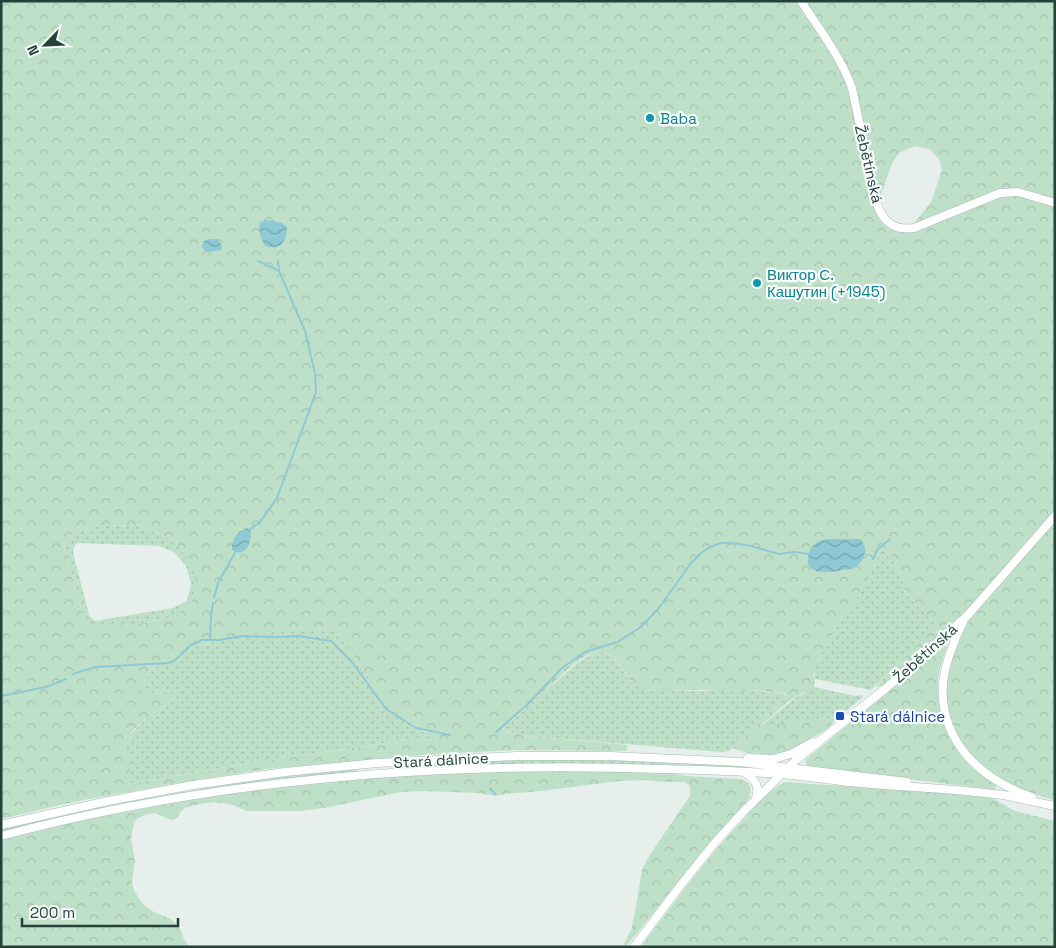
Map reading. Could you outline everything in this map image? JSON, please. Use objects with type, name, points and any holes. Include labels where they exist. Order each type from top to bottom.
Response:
[{"type":"main road","name":"Žebětínská","points":[[801,1],[837,57],[852,88],[876,201],[881,214],[889,223],[898,228],[914,228],[1000,193],[1018,192],[1055,202]]},
{"type":"main road","name":"Žebětínská","points":[[634,947],[713,845],[756,799],[789,767],[884,689],[967,616],[1055,516]]},
{"type":"main road","points":[[967,616],[961,626],[946,668],[943,684],[946,714],[957,742],[983,772],[1019,793],[1055,806]]},
{"type":"main road","points":[[692,759],[736,757],[773,759],[791,754],[832,732]]},
{"type":"main road","name":"Stará dálnice","points":[[1,825],[109,800],[193,785],[285,772],[377,763],[448,759],[610,756],[692,759],[740,762],[898,780],[943,789]]},
{"type":"main road","points":[[377,763],[378,774]]},
{"type":"main road","name":"Stará dálnice","points":[[1,836],[109,811],[196,795],[286,783],[378,774],[516,767],[608,767],[741,771],[943,789],[1004,796],[1055,806]]},
{"type":"main road","points":[[741,771],[750,776],[757,784],[758,792],[756,799]]},
{"type":"green space","points":[[1,1],[797,1],[842,72],[849,89],[874,207],[886,225],[895,231],[915,232],[1001,196],[1017,196],[1055,206],[1055,511],[966,611],[882,686],[875,687],[936,626],[905,593],[902,576],[890,553],[885,550],[880,552],[856,599],[840,620],[817,661],[810,688],[788,702],[760,726],[838,717],[827,729],[790,751],[772,755],[747,753],[733,748],[787,696],[785,693],[740,690],[644,689],[629,679],[611,655],[605,652],[598,652],[584,657],[572,666],[509,722],[503,730],[529,736],[628,745],[626,751],[513,750],[422,755],[267,769],[73,802],[1,819]],"holes":[[[105,525],[137,526],[161,534],[176,543],[195,568],[195,592],[191,603],[174,617],[146,623],[88,628],[85,624],[64,545],[69,536],[85,529]],[[288,630],[330,630],[339,635],[391,710],[437,737],[438,740],[435,743],[421,738],[269,760],[130,784],[129,749],[132,732],[176,697],[176,691],[145,694],[140,689],[155,664],[162,662],[185,646],[204,645],[224,638]]]},
{"type":"green space","points":[[805,1],[1055,1],[1055,199],[1018,189],[999,189],[913,225],[931,202],[942,170],[939,159],[930,149],[915,146],[900,152],[892,163],[881,195],[881,205],[851,76],[840,54]]},
{"type":"green space","points":[[1055,522],[1055,801],[1010,784],[993,775],[976,761],[956,731],[951,719],[948,708],[947,684],[953,657],[972,615]]},
{"type":"green space","points":[[105,525],[137,526],[161,534],[176,543],[195,568],[195,592],[191,603],[174,617],[146,623],[88,628],[85,624],[64,545],[69,536],[85,529]],"holes":[[[77,543],[159,546],[174,552],[186,566],[191,584],[187,601],[173,608],[94,621],[89,615],[73,552]]]},
{"type":"green space","points":[[885,550],[890,553],[902,576],[905,593],[937,626],[871,690],[815,679],[814,687],[855,696],[863,695],[862,698],[838,717],[760,727],[796,697],[805,693],[815,675],[814,668],[817,661],[840,620],[856,599],[870,574],[879,552]]},
{"type":"green space","points":[[288,630],[330,630],[339,635],[364,672],[403,718],[424,732],[431,733],[438,740],[435,743],[421,738],[269,760],[129,784],[131,736],[144,720],[176,697],[176,691],[146,695],[140,689],[155,664],[162,662],[185,646],[204,645],[224,638]]},
{"type":"green space","points":[[947,646],[938,683],[939,705],[945,727],[961,756],[974,770],[996,785],[995,790],[807,766],[805,760],[915,670],[914,668],[936,649]]},
{"type":"green space","points":[[597,652],[611,656],[633,683],[645,689],[705,691],[738,689],[782,693],[787,696],[733,748],[721,752],[529,736],[504,731],[503,728],[576,664]]},
{"type":"green space","points":[[500,760],[635,761],[771,769],[598,763],[395,767]]},
{"type":"green space","points":[[343,770],[358,771],[241,785],[125,804],[121,803],[240,782]]},
{"type":"green space","points":[[516,771],[671,773],[687,776],[740,779],[748,783],[751,793],[750,797],[711,841],[624,947],[622,947],[631,930],[635,913],[642,870],[649,856],[690,796],[690,788],[685,782],[620,781],[496,796],[478,793],[401,792],[301,811],[247,811],[230,804],[214,802],[185,808],[177,818],[172,820],[156,813],[147,814],[137,819],[134,823],[131,839],[135,861],[132,881],[133,888],[146,907],[171,919],[180,929],[188,947],[1,947],[1,840],[94,818],[236,793],[331,782]]},
{"type":"green space","points":[[784,782],[992,798],[1015,811],[1055,821],[1055,947],[641,947],[728,836],[762,800]]},
{"type":"green space","points":[[107,805],[105,808],[1,832],[1,829]]},
{"type":"water","points":[[267,220],[282,223],[287,227],[286,237],[279,246],[265,246],[262,240],[259,225],[260,222]]},
{"type":"water","points":[[218,239],[222,246],[221,250],[205,251],[202,246],[204,241]]},
{"type":"water","points":[[247,528],[250,529],[251,534],[245,550],[237,552],[232,550],[235,536]]},
{"type":"water","points":[[826,539],[860,539],[865,547],[863,559],[857,566],[848,569],[824,572],[813,569],[809,566],[808,560],[810,550],[815,544]]},
{"type":"waterway","points":[[278,260],[279,270]]},
{"type":"waterway","points":[[249,530],[260,522],[277,498],[316,392],[315,373],[305,331],[279,271],[258,261]]},
{"type":"waterway","points":[[873,559],[877,550],[890,539]]},
{"type":"waterway","points":[[619,641],[641,627],[659,608],[691,563],[710,547],[721,543],[731,543],[747,545],[779,554],[794,552],[809,554]]},
{"type":"waterway","points":[[214,597],[219,581],[236,551]]},
{"type":"waterway","points":[[210,640],[213,603]]},
{"type":"waterway","points":[[73,674],[95,667],[168,663],[174,661],[191,645],[202,640],[219,640],[242,636],[299,636],[331,641],[352,662],[386,709],[416,728],[450,735]]},
{"type":"waterway","points":[[496,732],[527,705],[562,668],[585,652],[617,642]]},
{"type":"waterway","points":[[1,696],[46,687],[66,679]]},
{"type":"waterway","points":[[490,788],[495,794]]},
{"type":"place","name":"Baba","points":[[650,118]]},
{"type":"place","name":"Виктор С. Кашутин (+1945)","points":[[757,283]]},
{"type":"place","name":"Stará dálnice","points":[[840,716]]}]
